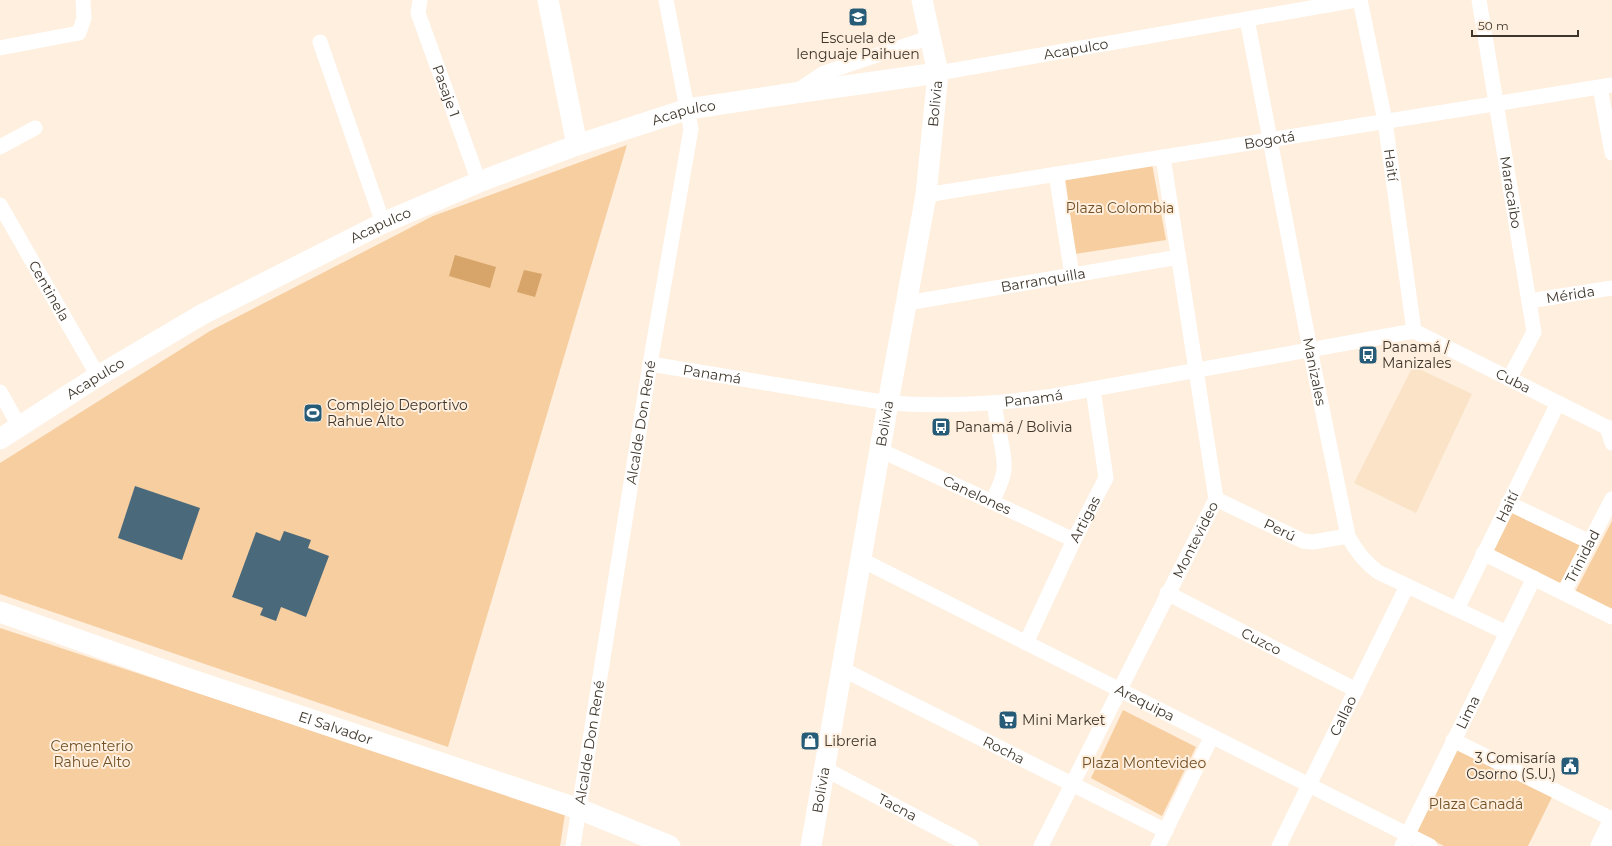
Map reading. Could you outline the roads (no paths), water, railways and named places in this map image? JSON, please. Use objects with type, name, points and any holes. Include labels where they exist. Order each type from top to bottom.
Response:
[{"type":"street","points":[[0,48],[79,33],[84,18],[83,0]]},
{"type":"street","name":"Pasaje 1","points":[[420,0],[418,13],[479,182]]},
{"type":"street","points":[[548,0],[577,145]]},
{"type":"street","name":"Alcalde Don René","points":[[573,846],[650,364],[691,129],[666,0]]},
{"type":"street","name":"Bolivia","points":[[811,846],[826,769],[860,559],[926,195],[938,73],[922,0]]},
{"type":"street","name":"Acapulco","points":[[0,439],[98,376],[203,314],[383,224],[479,182],[577,145],[688,109],[795,92],[938,73],[1356,0]]},
{"type":"street","name":"Haití","points":[[1360,0],[1385,121],[1414,331]]},
{"type":"street","name":"Maracaibo","points":[[1479,0],[1534,332],[1508,379]]},
{"type":"street","name":"Manizales","points":[[1247,19],[1310,349],[1348,536],[1354,548],[1369,566],[1387,577],[1507,632]]},
{"type":"street","name":"Acapulco","points":[[795,92],[824,73],[931,37]]},
{"type":"street","points":[[320,42],[383,224]]},
{"type":"street","points":[[1606,86],[1612,153]]},
{"type":"street","name":"Bogotá","points":[[926,195],[1606,86]]},
{"type":"street","points":[[0,147],[35,128]]},
{"type":"street","name":"Montevideo","points":[[1041,846],[1167,593],[1216,499],[1163,157]]},
{"type":"street","points":[[1056,174],[1072,275]]},
{"type":"street","name":"Centinela","points":[[0,205],[98,376]]},
{"type":"street","name":"Barranquilla","points":[[907,303],[1179,257]]},
{"type":"street","name":"Mérida","points":[[1528,301],[1612,288]]},
{"type":"street","name":"Panamá","points":[[650,364],[888,403],[946,406],[995,403],[1054,396],[1414,331]]},
{"type":"street","name":"Cuba","points":[[1414,331],[1558,403],[1610,424]]},
{"type":"street","name":"Artigas","points":[[1026,643],[1074,540],[1106,478],[1093,389]]},
{"type":"street","points":[[0,392],[20,426]]},
{"type":"street","points":[[992,502],[1004,472],[1004,462],[995,416],[995,403]]},
{"type":"street","name":"Haití","points":[[1457,609],[1483,553],[1558,403]]},
{"type":"street","points":[[1610,424],[1612,443]]},
{"type":"street","name":"Canelones","points":[[880,450],[1074,540]]},
{"type":"street","name":"Perú","points":[[1216,499],[1303,541],[1313,542],[1348,536]]},
{"type":"street","name":"Trinidad","points":[[1564,592],[1612,499]]},
{"type":"street","points":[[1508,503],[1590,542]]},
{"type":"street","points":[[1483,553],[1612,617]]},
{"type":"street","name":"Arequipa","points":[[860,559],[1309,785],[1404,840],[1430,846]]},
{"type":"street","name":"Lima","points":[[1404,840],[1534,578]]},
{"type":"street","name":"Callao","points":[[1279,846],[1407,586]]},
{"type":"street","name":"Cuzco","points":[[1167,593],[1356,690]]},
{"type":"street","name":"El Salvador","points":[[0,612],[183,677],[579,809],[670,846]]},
{"type":"street","name":"Rocha","points":[[842,669],[1166,830]]},
{"type":"street","points":[[1158,846],[1212,736]]},
{"type":"street","points":[[1453,740],[1612,819]]},
{"type":"street","name":"Tacna","points":[[826,769],[971,846]]},
{"type":"street","points":[[1601,846],[1612,824]]},
{"type":"place","name":"Escuela de lenguaje Paihuen","points":[[858,17]]},
{"type":"place","name":"Panamá / Manizales","points":[[1368,355]]},
{"type":"place","name":"Complejo Deportivo Rahue Alto","points":[[313,413]]},
{"type":"place","name":"Panamá / Bolivia","points":[[941,427]]},
{"type":"place","name":"Mini Market","points":[[1008,720]]},
{"type":"place","name":"Libreria","points":[[810,741]]},
{"type":"place","name":"3 Comisaría Osorno (S.U.)","points":[[1570,766]]},
{"type":"park label","name":"Plaza Colombia","points":[[1120,208]]},
{"type":"park label","name":"Cementerio Rahue Alto","points":[[92,754]]},
{"type":"park label","name":"Plaza Montevideo","points":[[1144,763]]},
{"type":"park label","name":"Plaza Canadá","points":[[1476,804]]}]
